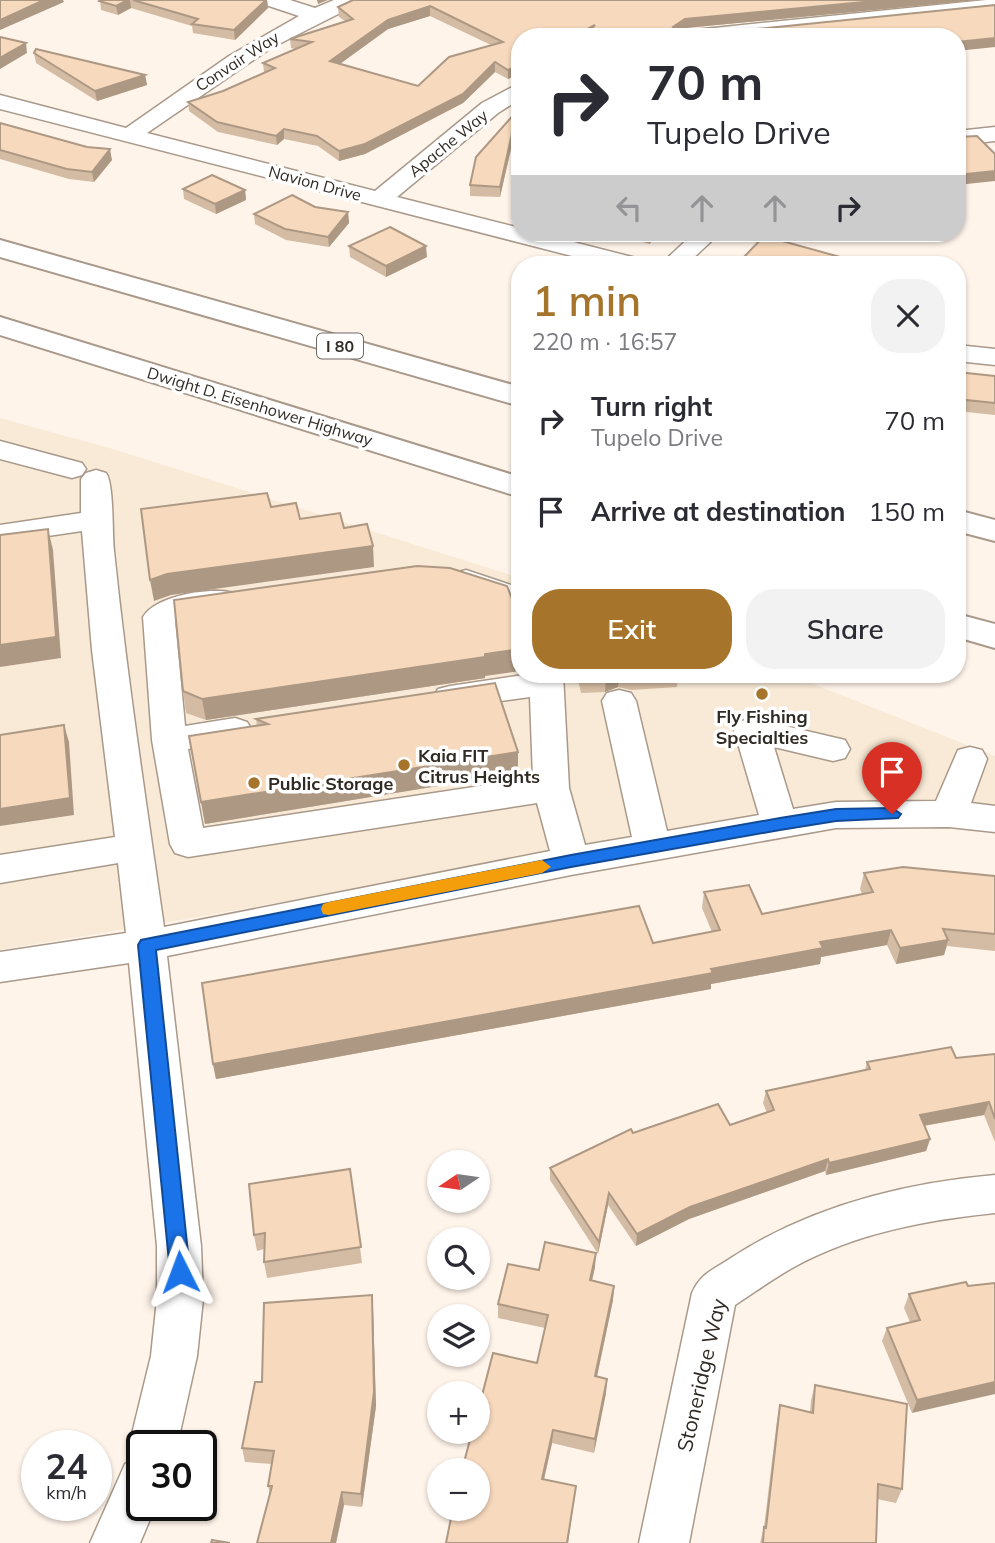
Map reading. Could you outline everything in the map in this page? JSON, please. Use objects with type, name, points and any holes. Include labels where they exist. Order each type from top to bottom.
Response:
[{"type":"highway","points":[[0,238],[160,294]]},
{"type":"highway","name":"I 80","points":[[0,248],[511,394]]},
{"type":"highway","name":"Dwight D. Eisenhower Highway","points":[[0,326],[511,485]]},
{"type":"highway","points":[[0,349],[229,396]]},
{"type":"highway","points":[[966,523],[995,531]]},
{"type":"highway","points":[[966,628],[995,636]]},
{"type":"street","points":[[270,0],[315,15]]},
{"type":"street","name":"Convair Way","points":[[130,135],[241,55],[315,15],[351,0]]},
{"type":"street","points":[[772,28],[995,5]]},
{"type":"street","name":"Apache Way","points":[[379,200],[490,108],[511,95]]},
{"type":"street","name":"Navion Drive","points":[[0,102],[511,234]]},
{"type":"street","points":[[966,137],[995,134]]},
{"type":"street","name":"Navion Drive","points":[[544,242],[600,256]]},
{"type":"street","points":[[682,256],[698,242]]},
{"type":"street","points":[[966,354],[995,358]]},
{"type":"street","points":[[0,450],[84,474],[96,520],[108,650],[147,945],[179,1245],[180,1299],[174,1356],[157,1430]]},
{"type":"street","points":[[0,534],[96,520]]},
{"type":"street","points":[[437,576],[460,578],[511,596]]},
{"type":"street","points":[[188,844],[169,740],[159,617],[171,608],[252,596]]},
{"type":"street","points":[[425,701],[520,683]]},
{"type":"street","points":[[546,683],[551,788],[571,861]]},
{"type":"street","points":[[619,701],[652,846]]},
{"type":"street","points":[[169,740],[263,726]]},
{"type":"street","points":[[780,824],[751,730],[833,749]]},
{"type":"street","points":[[949,814],[970,759]]},
{"type":"street","points":[[0,869],[188,844],[551,788]]},
{"type":"street","points":[[0,967],[147,945],[571,861],[836,815],[949,814],[995,819]]},
{"type":"street","name":"Stoneridge Way","points":[[664,1543],[715,1293],[787,1248],[836,1227],[888,1211],[970,1196],[995,1195]]},
{"type":"street","points":[[116,1543],[126,1519]]},
{"type":"shaded area","points":[[0,418],[113,449],[511,575],[511,683],[811,683],[995,756],[995,809],[824,805],[0,950]]},
{"type":"building","points":[[0,0],[44,0],[0,20]]},
{"type":"building","points":[[100,0],[128,0],[116,6]]},
{"type":"building","points":[[133,0],[266,0],[234,30],[192,24],[198,19]]},
{"type":"building","points":[[353,0],[885,0],[685,19],[674,28],[592,28],[595,25],[589,28],[511,28],[511,68],[508,70],[495,62],[463,94],[365,144],[339,151],[317,136],[284,129],[276,136],[217,122],[188,102],[223,91],[275,68],[263,63],[312,42],[290,39],[353,19],[338,7]],"holes":[[[430,6],[503,42],[449,57],[418,86],[330,61],[388,20]]]},
{"type":"building","points":[[995,5],[995,38],[966,41],[966,28],[767,28]]},
{"type":"building","points":[[0,37],[26,43],[0,58]]},
{"type":"building","points":[[36,49],[145,75],[95,91],[34,53]]},
{"type":"building","points":[[511,118],[511,138],[500,187],[470,185],[476,157]]},
{"type":"building","points":[[0,123],[87,147],[110,149],[92,172],[67,169],[0,150]]},
{"type":"building","points":[[977,136],[995,154],[995,171],[966,174],[966,137]]},
{"type":"building","points":[[212,175],[245,190],[215,204],[183,189]]},
{"type":"building","points":[[292,195],[315,207],[348,212],[328,237],[285,229],[254,214]]},
{"type":"building","points":[[390,227],[426,246],[386,266],[349,246]]},
{"type":"building","points":[[758,242],[786,242],[836,256],[745,256]]},
{"type":"building","points":[[966,373],[995,376],[995,403],[966,400]]},
{"type":"building","points":[[267,493],[271,507],[296,503],[300,519],[340,513],[344,528],[367,524],[373,546],[167,574],[150,580],[141,509]]},
{"type":"building","points":[[48,529],[56,637],[0,645],[0,535]]},
{"type":"building","points":[[417,566],[450,568],[507,586],[511,596],[511,650],[485,654],[485,657],[202,699],[183,691],[174,600]]},
{"type":"building","points":[[495,683],[518,752],[201,802],[189,736],[268,724],[256,719]]},
{"type":"building","points":[[64,725],[70,798],[0,809],[0,735]]},
{"type":"building","points":[[903,867],[995,876],[995,934],[943,929],[948,940],[900,948],[891,930],[820,942],[823,948],[711,969],[713,973],[213,1064],[202,983],[639,906],[653,943],[720,930],[704,892],[749,885],[762,914],[873,892],[864,873]]},
{"type":"building","points":[[951,1047],[956,1058],[995,1054],[995,1119],[989,1102],[920,1115],[930,1139],[829,1163],[828,1159],[690,1207],[637,1234],[609,1193],[599,1242],[550,1168],[631,1129],[633,1133],[718,1104],[730,1125],[774,1110],[766,1091],[870,1069],[867,1062]]},
{"type":"building","points":[[350,1169],[361,1247],[264,1262],[265,1233],[254,1235],[249,1184]]},
{"type":"building","points":[[545,1242],[596,1253],[590,1280],[614,1286],[595,1376],[607,1379],[595,1439],[553,1430],[542,1479],[576,1486],[567,1543],[446,1543],[450,1521],[490,1521],[490,1458],[465,1458],[469,1444],[490,1444],[490,1381],[486,1381],[493,1353],[537,1363],[548,1315],[498,1304],[508,1264],[539,1270]]},
{"type":"building","points":[[966,1282],[968,1286],[995,1283],[995,1382],[917,1400],[887,1328],[920,1320],[909,1294]]},
{"type":"building","points":[[372,1295],[374,1392],[361,1494],[342,1492],[331,1543],[257,1543],[272,1486],[268,1486],[274,1451],[242,1448],[255,1382],[262,1382],[264,1303]]},
{"type":"building","points":[[815,1385],[907,1404],[902,1489],[878,1484],[876,1543],[763,1543],[780,1405],[813,1413]]},
{"type":"slow traffic","points":[[329,909],[542,867]]},
{"type":"place","name":"Fly Fishing Specialties","points":[[762,694]]},
{"type":"place","name":"Kaia FIT Citrus Heights","points":[[404,765]]},
{"type":"place","name":"Public Storage","points":[[254,783]]},
{"type":"route","points":[[180,1272],[147,945],[571,861],[780,824],[836,815],[892,814]]}]
